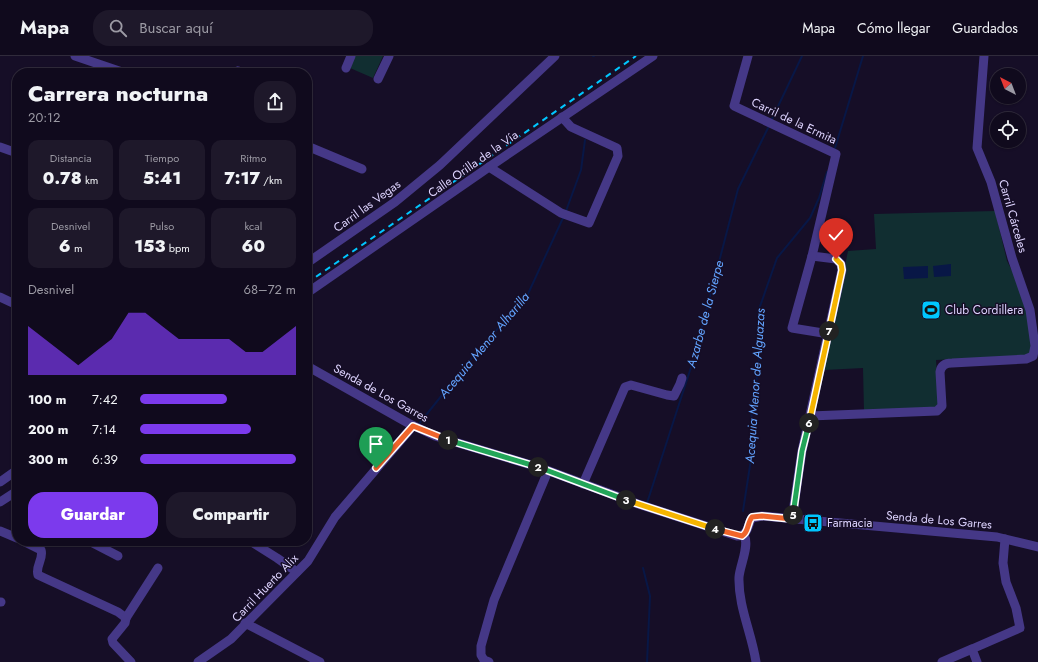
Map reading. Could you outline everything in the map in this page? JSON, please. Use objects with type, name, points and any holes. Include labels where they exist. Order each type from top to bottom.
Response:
[{"type":"street","points":[[75,56],[110,68]]},
{"type":"street","points":[[346,68],[352,56]]},
{"type":"street","points":[[378,79],[389,56]]},
{"type":"street","name":"Carril las Vegas","points":[[312,260],[395,202],[440,165],[555,56]]},
{"type":"street","name":"Calle Orilla de la Vía","points":[[312,290],[653,56]]},
{"type":"street","name":"Carril de la Ermita","points":[[748,56],[734,106],[836,154],[812,256]]},
{"type":"street","name":"Carril Cárceles","points":[[810,416],[937,410],[942,406],[940,372],[945,364],[1026,359],[1033,356],[1035,346],[1030,310],[1012,258],[991,182],[977,148],[984,56]]},
{"type":"street","points":[[489,167],[561,213],[589,223],[618,156],[617,148],[571,127],[562,117]]},
{"type":"street","points":[[0,147],[12,151]]},
{"type":"street","points":[[312,148],[362,169]]},
{"type":"street","points":[[792,519],[802,451],[829,334],[842,270],[841,264],[836,259],[812,256],[792,328],[829,334]]},
{"type":"street","points":[[0,297],[12,303]]},
{"type":"street","name":"Senda de Los Garres","points":[[312,369],[413,426],[453,442],[548,471],[624,499],[738,536],[746,533],[750,520],[754,517],[767,516],[1005,539],[1038,547]]},
{"type":"street","points":[[583,484],[625,387],[631,385],[674,396],[682,378]]},
{"type":"street","name":"Carril Huerto Alix","points":[[198,662],[231,639],[297,572],[311,556],[335,517],[413,426]]},
{"type":"street","points":[[489,662],[484,660],[481,655],[481,646],[494,600],[548,471]]},
{"type":"street","points":[[0,482],[12,474]]},
{"type":"street","points":[[0,502],[12,494]]},
{"type":"street","points":[[0,531],[12,536]]},
{"type":"street","points":[[744,535],[746,542],[740,566],[739,586],[756,662]]},
{"type":"street","points":[[942,662],[1020,628],[1016,608],[1006,582],[1003,563],[1005,539]]},
{"type":"street","points":[[33,546],[41,550],[43,555],[36,571],[38,575],[118,612],[126,618]]},
{"type":"street","points":[[99,546],[118,556]]},
{"type":"street","points":[[258,546],[297,572]]},
{"type":"street","points":[[131,662],[113,643],[112,639],[125,623],[126,618],[158,568]]},
{"type":"street","points":[[246,623],[320,662]]},
{"type":"street","points":[[972,649],[977,662]]},
{"type":"green space","points":[[355,56],[383,56],[373,78],[350,68]]},
{"type":"green space","name":"Club Cordillera","points":[[995,211],[1007,261],[1021,288],[1025,302],[1033,352],[1030,355],[936,360],[939,407],[864,411],[863,368],[824,370],[848,251],[876,249],[874,214]]},
{"type":"water","points":[[951,264],[951,276],[934,277],[933,266]]},
{"type":"water","points":[[928,266],[928,278],[904,279],[903,267]]},
{"type":"waterway","name":"Azarbe de la Sierpe","points":[[772,119],[802,56]]},
{"type":"waterway","name":"Acequia Menor de Alguazas","points":[[835,148],[863,56]]},
{"type":"waterway","name":"Azarbe de la Sierpe","points":[[647,503],[694,358],[738,189],[768,128]]},
{"type":"waterway","name":"Acequia Menor Alharilla","points":[[566,211],[581,170],[585,140]]},
{"type":"waterway","name":"Acequia Menor de Alguazas","points":[[743,511],[753,446],[751,404],[759,368],[758,312],[777,258],[810,218],[819,198],[827,172]]},
{"type":"waterway","name":"Acequia Menor Alharilla","points":[[418,425],[475,354],[527,296],[563,218]]},
{"type":"waterway","name":"Azarbe de la Sierpe","points":[[643,568],[650,596],[647,662]]},
{"type":"railway","points":[[312,280],[636,56]]},
{"type":"place","name":"Club Cordillera","points":[[931,310]]},
{"type":"place","name":"Farmacia","points":[[813,523]]},
{"type":"route","points":[[376,468],[413,426],[453,442],[541,468],[609,494],[738,536],[742,536],[746,533],[750,520],[754,516],[792,519],[802,451],[842,270],[841,264],[836,259]]}]
